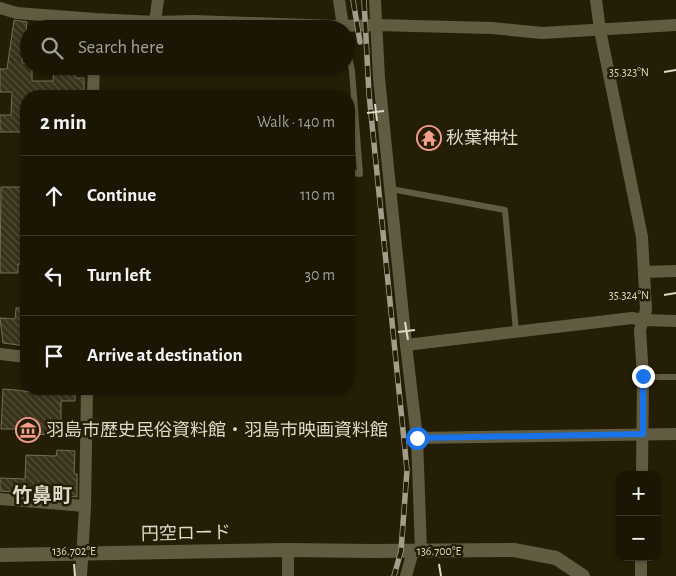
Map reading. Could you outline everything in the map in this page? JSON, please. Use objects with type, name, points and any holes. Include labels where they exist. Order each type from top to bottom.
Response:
[{"type":"street","points":[[155,20],[158,0]]},
{"type":"street","points":[[339,0],[343,20]]},
{"type":"street","points":[[375,0],[379,78],[417,438],[417,551],[406,576]]},
{"type":"street","points":[[596,0],[600,30],[642,237],[646,310],[640,330],[643,376],[642,471]]},
{"type":"street","points":[[0,8],[17,13],[66,20]]},
{"type":"street","points":[[355,26],[376,25],[492,28],[542,33],[676,25]]},
{"type":"street","points":[[93,90],[94,75]]},
{"type":"street","points":[[644,272],[676,272]]},
{"type":"street","points":[[406,345],[632,318],[676,321]]},
{"type":"street","points":[[0,354],[20,356]]},
{"type":"street","points":[[81,576],[85,506],[87,395]]},
{"type":"street","points":[[417,438],[676,434]]},
{"type":"street","points":[[0,499],[85,506]]},
{"type":"street","points":[[288,550],[288,576]]},
{"type":"street","name":"円空ロード","points":[[0,555],[288,550],[514,550],[556,558],[583,576]]},
{"type":"street","points":[[641,561],[641,576]]},
{"type":"lane","points":[[352,75],[353,90]]},
{"type":"lane","points":[[355,110],[360,174],[355,173]]},
{"type":"lane","points":[[391,189],[504,210],[516,331]]},
{"type":"lane","points":[[643,376],[676,377]]},
{"type":"building","points":[[14,20],[20,21],[20,75],[32,75],[32,81],[53,81],[53,75],[75,75],[75,78],[84,78],[84,90],[20,90],[20,132],[0,132],[0,115],[11,115],[12,92],[0,92],[0,69],[7,69]]},
{"type":"building","points":[[1,187],[20,187],[20,264],[18,264],[18,273],[0,273]]},
{"type":"building","points":[[16,308],[20,308],[20,345],[3,343],[0,318],[15,319]]},
{"type":"building","points":[[3,389],[20,390],[20,395],[75,395],[75,401],[61,401],[61,434],[17,435],[18,429],[1,429]]},
{"type":"building","points":[[57,450],[75,451],[74,474],[77,474],[77,497],[0,491],[0,478],[25,479],[26,455],[56,456]]},
{"type":"railway","points":[[353,0],[360,42]]},
{"type":"railway","points":[[364,0],[369,94],[407,470],[401,551],[394,576]]},
{"type":"place","name":"秋葉神社","points":[[429,138]]},
{"type":"place","name":"羽島市歴史民俗資料館・羽島市映画資料館","points":[[28,430]]},
{"type":"district","name":"竹鼻町","points":[[42,495]]},
{"type":"route","points":[[417,438],[643,434],[643,376]]}]
